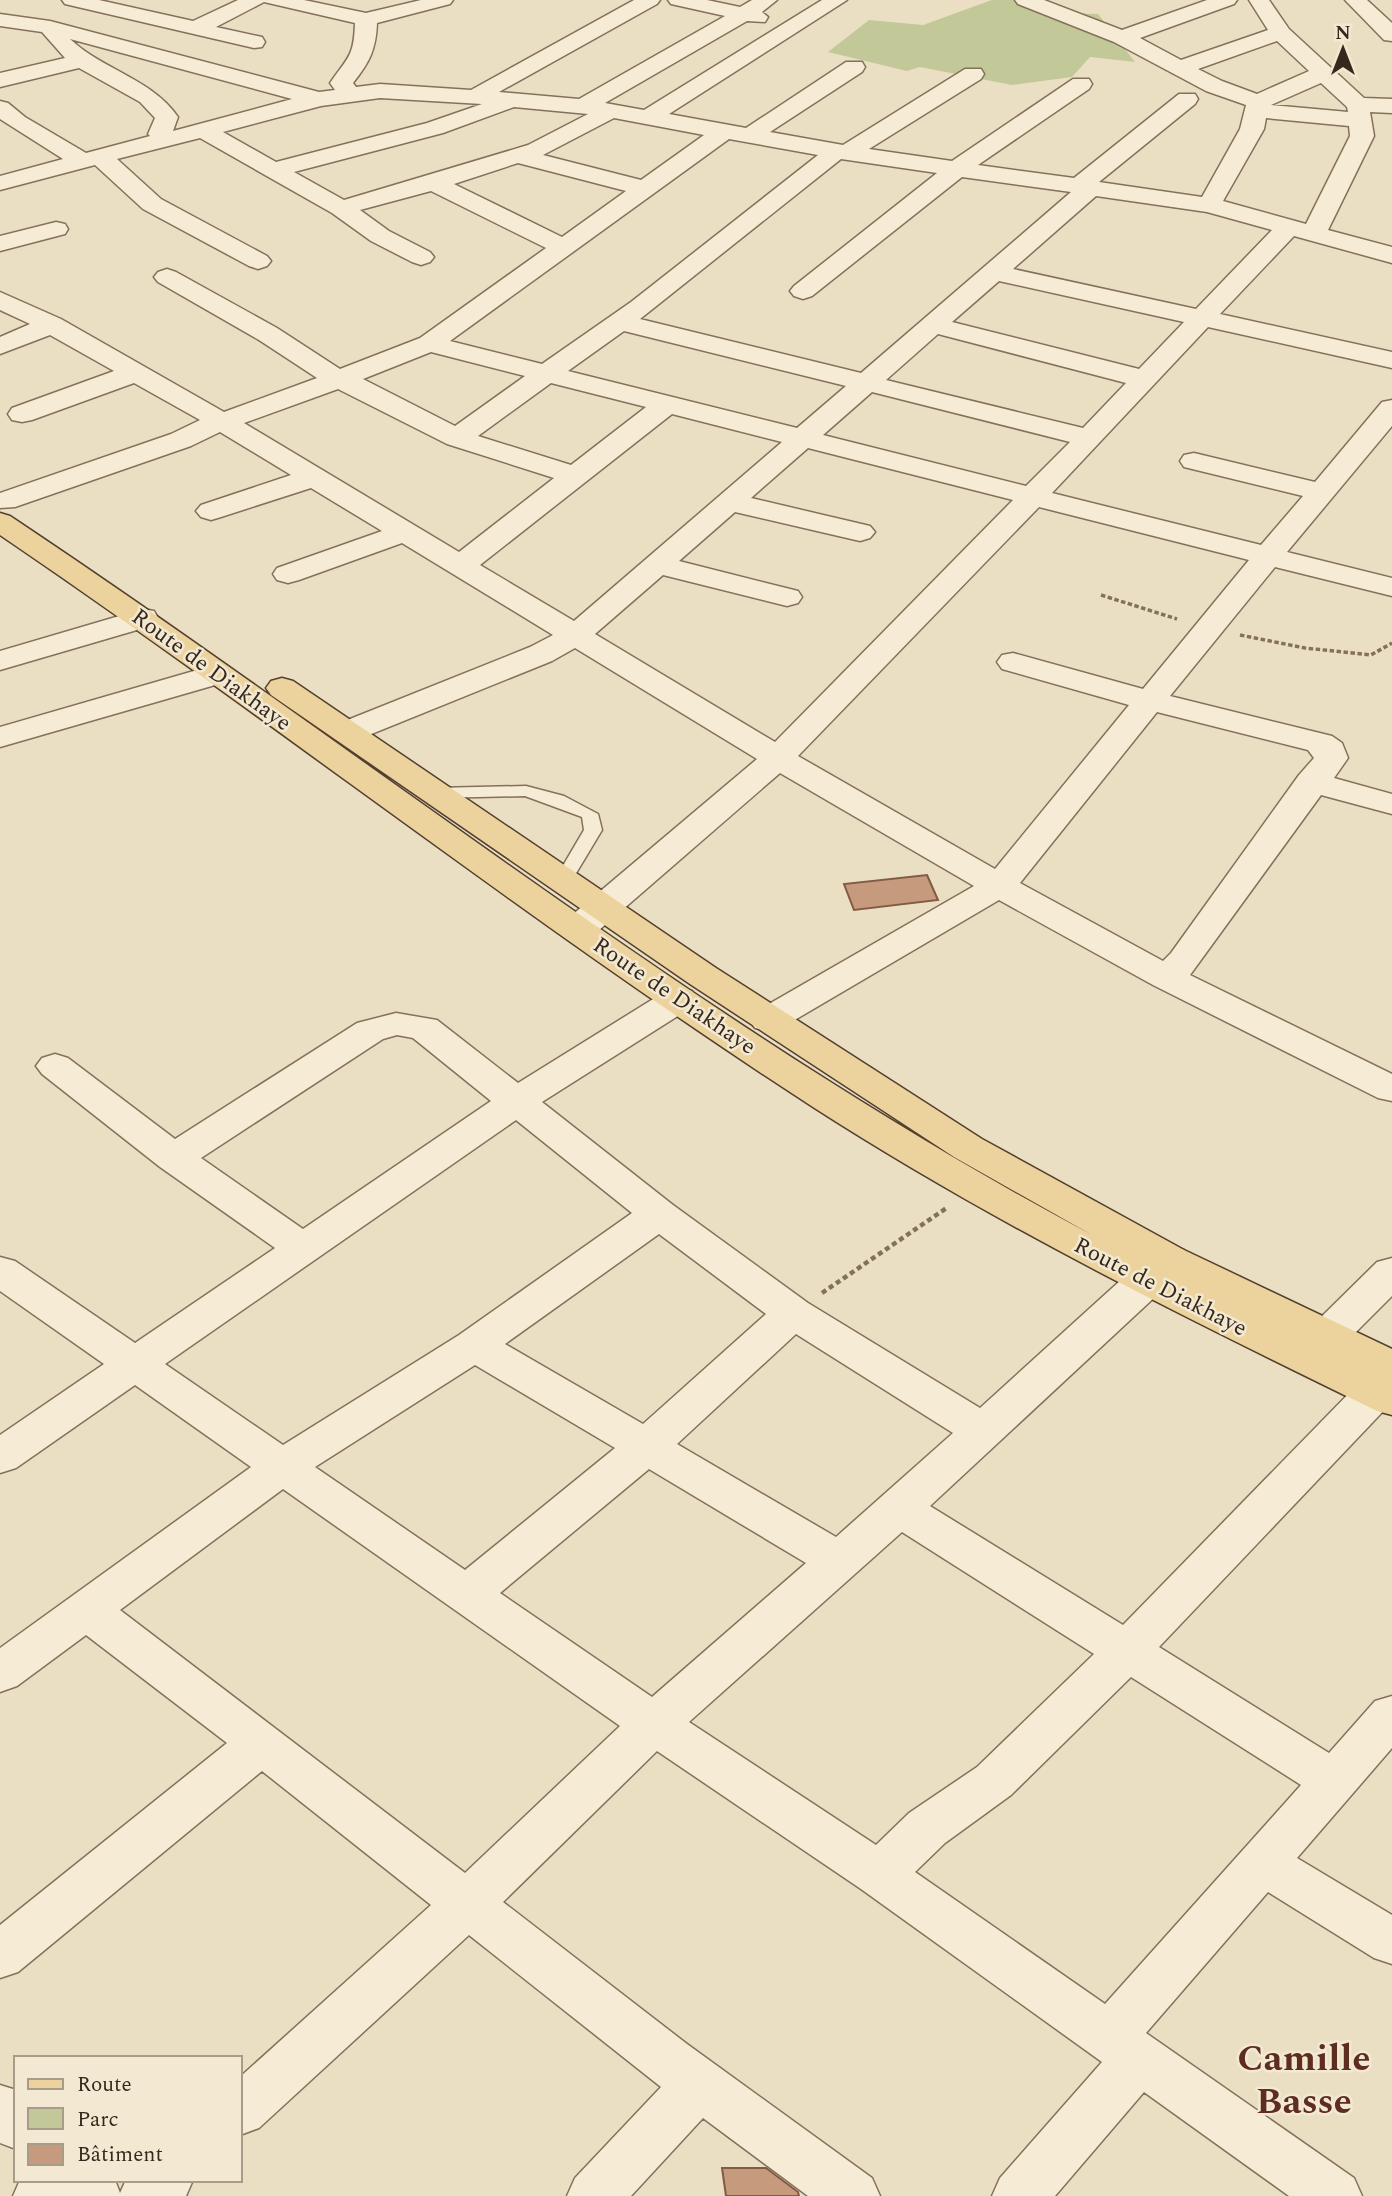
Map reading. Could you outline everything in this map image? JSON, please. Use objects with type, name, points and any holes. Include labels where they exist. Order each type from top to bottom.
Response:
[{"type":"main road","name":"Route de Diakhaye","points":[[2,507],[218,674],[591,919],[768,1020],[1156,1270],[1327,1336],[1386,1387]]},
{"type":"main road","name":"Route de Diakhaye","points":[[2,507],[347,732],[563,881],[591,919],[679,999],[826,1098],[975,1189],[1156,1270],[1386,1387]]},
{"type":"street","points":[[0,17],[18,0]]},
{"type":"street","points":[[72,0],[254,42]]},
{"type":"street","points":[[194,29],[255,0]]},
{"type":"street","points":[[273,0],[366,19],[404,12],[443,0]]},
{"type":"street","points":[[478,95],[650,0]]},
{"type":"street","points":[[677,0],[797,25]]},
{"type":"street","points":[[583,106],[767,0]]},
{"type":"street","points":[[649,117],[837,0]]},
{"type":"street","points":[[1025,0],[1122,37],[1257,106],[1365,125]]},
{"type":"street","points":[[1122,37],[1227,0]]},
{"type":"street","points":[[1259,0],[1281,33],[1322,74],[1365,125]]},
{"type":"street","points":[[1355,0],[1392,35]]},
{"type":"street","points":[[0,17],[50,27],[224,76],[320,99]]},
{"type":"street","points":[[350,94],[341,83],[360,60],[365,46],[366,19]]},
{"type":"street","points":[[0,29],[26,23]]},
{"type":"street","points":[[50,27],[60,44],[81,61],[149,98],[167,117],[160,134],[165,140]]},
{"type":"street","points":[[1181,67],[1281,33]]},
{"type":"street","points":[[4,75],[81,61]]},
{"type":"street","points":[[748,137],[854,67]]},
{"type":"street","points":[[457,438],[620,321],[842,152],[973,74]]},
{"type":"street","points":[[1257,106],[1322,74]]},
{"type":"street","points":[[149,98],[178,86],[224,76]]},
{"type":"street","points":[[803,291],[958,168],[1081,84]]},
{"type":"street","points":[[0,183],[320,99],[380,92],[478,95],[583,106],[842,152],[1209,205],[1392,255]]},
{"type":"street","points":[[347,732],[541,654],[576,635],[933,325],[1186,99]]},
{"type":"street","points":[[272,170],[435,128],[518,100]]},
{"type":"street","points":[[1209,205],[1252,128],[1257,106]]},
{"type":"street","points":[[591,919],[778,758],[1202,318],[1302,229],[1365,125],[1392,106]]},
{"type":"street","points":[[341,208],[517,156],[564,138],[611,111]]},
{"type":"street","points":[[6,118],[92,159],[136,187],[152,204],[258,261]]},
{"type":"street","points":[[203,130],[341,208],[380,236],[421,257]]},
{"type":"street","points":[[2,507],[181,440],[221,421],[250,413],[429,344],[723,132]]},
{"type":"street","points":[[517,156],[644,188]]},
{"type":"street","points":[[433,183],[564,247]]},
{"type":"street","points":[[0,244],[57,229]]},
{"type":"street","points":[[993,272],[1392,360]]},
{"type":"street","points":[[167,277],[268,334],[337,379],[362,388],[457,438],[523,461],[578,476]]},
{"type":"street","points":[[0,300],[52,325],[221,421],[778,758],[999,886],[1166,977],[1392,1089]]},
{"type":"street","points":[[620,321],[1089,438]]},
{"type":"street","points":[[0,346],[52,325]]},
{"type":"street","points":[[933,325],[1144,379]]},
{"type":"street","points":[[429,344],[1392,587]]},
{"type":"street","points":[[22,414],[135,373]]},
{"type":"street","points":[[462,565],[667,404]]},
{"type":"street","points":[[768,1020],[999,886],[1268,555],[1392,408]]},
{"type":"street","points":[[1194,461],[1321,492]]},
{"type":"street","points":[[211,511],[314,477]]},
{"type":"street","points":[[729,502],[860,532]]},
{"type":"street","points":[[288,574],[406,532]]},
{"type":"street","points":[[657,565],[788,597]]},
{"type":"street","points":[[0,661],[143,618]]},
{"type":"street","points":[[1013,662],[1150,701],[1320,743],[1329,750],[1331,758],[1311,782],[1184,961],[1166,977]]},
{"type":"street","points":[[0,737],[218,674]]},
{"type":"street","points":[[1311,782],[1392,804]]},
{"type":"street","points":[[0,1457],[517,1101],[679,999]]},
{"type":"street","points":[[174,1158],[370,1031],[396,1024],[424,1028],[659,1214],[793,1313],[982,1430]]},
{"type":"street","points":[[55,1066],[174,1158],[303,1248]]},
{"type":"street","points":[[0,1673],[282,1466],[474,1345],[659,1214]]},
{"type":"street","points":[[242,2109],[466,1905],[654,1724],[899,1508],[1156,1270]]},
{"type":"street","points":[[0,1271],[654,1724],[879,1874],[1334,2196]]},
{"type":"street","points":[[1327,1336],[1392,1272]]},
{"type":"street","points":[[467,1594],[648,1445],[793,1313]]},
{"type":"street","points":[[474,1345],[648,1445],[838,1560]]},
{"type":"street","points":[[879,1874],[927,1828],[993,1782],[1126,1653],[1386,1387]]},
{"type":"street","points":[[899,1508],[1126,1653],[1335,1781]]},
{"type":"street","points":[[86,1610],[262,1743],[466,1905],[699,2084],[852,2196]]},
{"type":"street","points":[[1020,2196],[1124,2048],[1263,1863],[1392,1715]]},
{"type":"street","points":[[0,1956],[262,1743]]},
{"type":"street","points":[[1263,1863],[1392,1942]]},
{"type":"street","points":[[595,2196],[699,2084]]},
{"type":"street","points":[[0,2109],[14,2122]]},
{"type":"street","points":[[41,2196],[63,2182]]},
{"type":"street","points":[[77,2182],[94,2196]]},
{"type":"street","points":[[147,2196],[162,2182]]},
{"type":"lane","points":[[435,793],[526,791],[558,800],[590,814],[593,830],[563,881]]},
{"type":"path","points":[[793,1313],[975,1189]]},
{"type":"green space","points":[[992,0],[1031,0],[1061,13],[1098,14],[1135,62],[1090,57],[1072,77],[1012,85],[920,67],[907,71],[828,52],[869,20],[923,25]]},
{"type":"building","points":[[927,875],[938,900],[854,910],[844,884]]},
{"type":"building","points":[[722,2168],[766,2168],[798,2192],[799,2196],[726,2196]]},
{"type":"district","name":"Camille Basse","points":[[1304,2078]]}]
